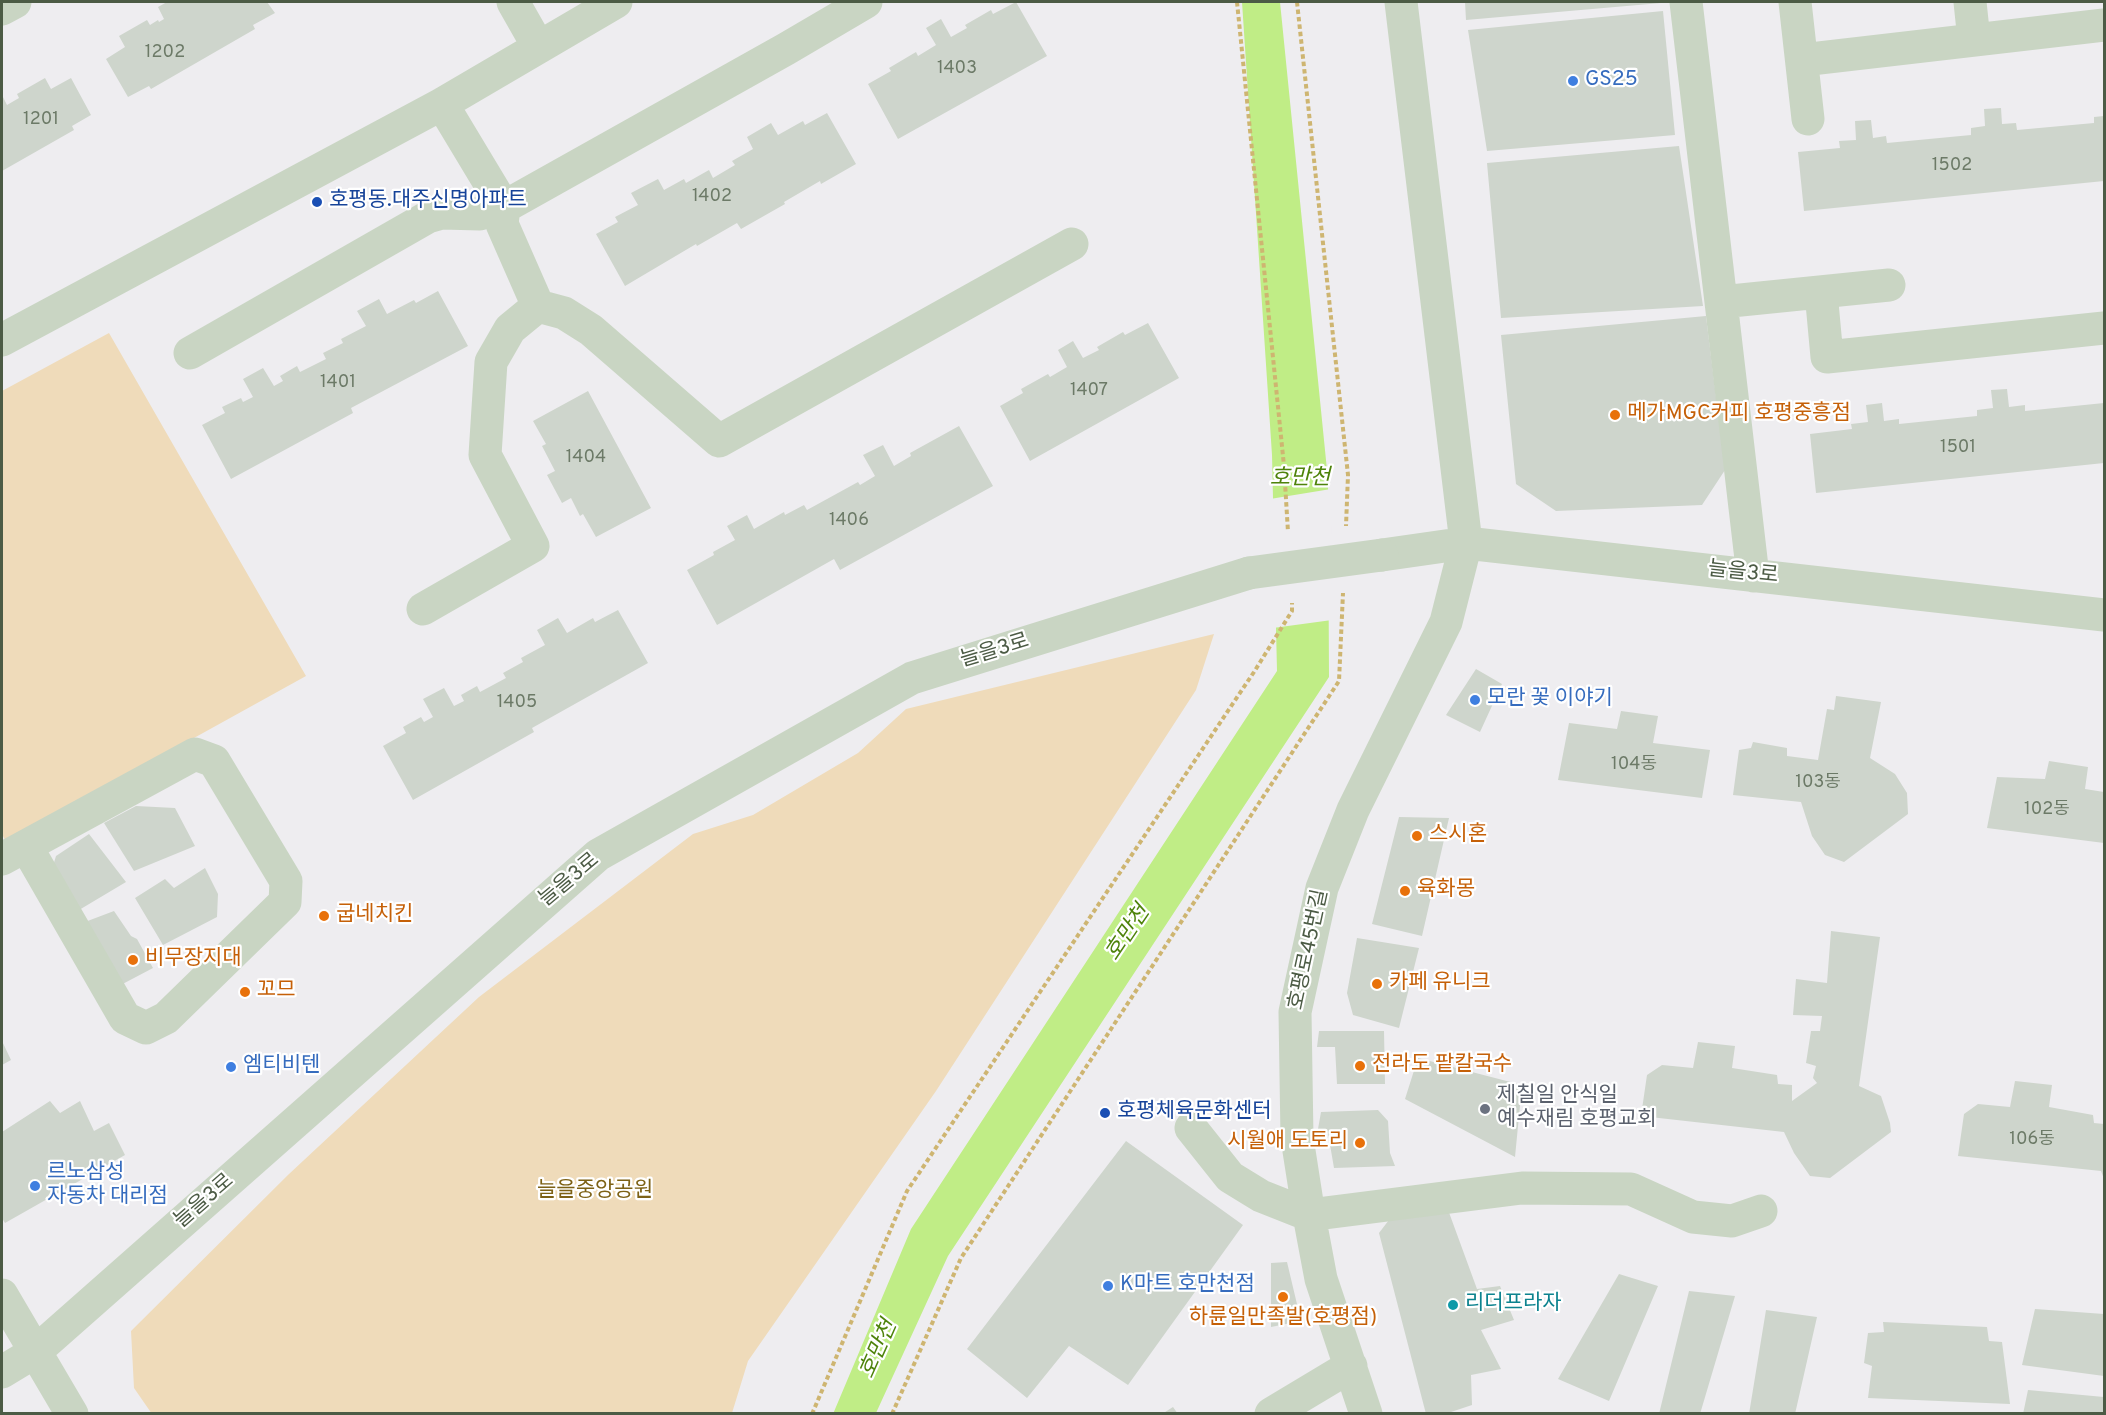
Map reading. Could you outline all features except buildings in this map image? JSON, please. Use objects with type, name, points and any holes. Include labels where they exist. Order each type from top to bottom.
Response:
[{"type":"street","points":[[2,9],[15,2]]},
{"type":"street","points":[[513,2],[538,46]]},
{"type":"street","points":[[2,340],[442,104],[616,2]]},
{"type":"street","points":[[190,353],[428,217],[442,213],[480,214],[504,207],[866,2]]},
{"type":"street","points":[[1401,2],[1466,543]]},
{"type":"street","points":[[1686,2],[1753,576]]},
{"type":"street","points":[[1795,2],[1808,119]]},
{"type":"street","points":[[1970,2],[1974,40]]},
{"type":"street","points":[[1802,60],[2104,25]]},
{"type":"street","points":[[442,104],[504,207],[502,224],[538,306]]},
{"type":"street","points":[[538,306],[564,313],[591,330],[719,441],[1072,244]]},
{"type":"street","points":[[1721,302],[1889,285]]},
{"type":"street","points":[[1821,292],[1827,357],[2104,328]]},
{"type":"street","points":[[423,609],[533,546],[485,455],[490,362],[510,329],[538,306]]},
{"type":"street","name":"늘을3로","points":[[2,1372],[35,1352],[598,855],[912,678],[1249,573],[1466,543],[2104,615]]},
{"type":"street","name":"호평로45번길","points":[[1366,1413],[1321,1279],[1309,1215],[1297,1138],[1295,1012],[1322,888],[1353,810],[1446,622],[1466,543]]},
{"type":"street","points":[[195,754],[214,761],[286,881],[285,903],[166,1018],[146,1028],[125,1018],[14,852],[195,754]]},
{"type":"street","points":[[1191,1128],[1230,1177],[1261,1196],[1309,1215],[1522,1188],[1631,1189],[1693,1217],[1732,1221],[1761,1211]]},
{"type":"street","points":[[2,1295],[72,1413]]},
{"type":"street","points":[[1271,1413],[1351,1366]]},
{"type":"path","points":[[1237,2],[1284,466],[1288,533]]},
{"type":"path","points":[[1297,2],[1348,474],[1346,532]]},
{"type":"path","points":[[892,1413],[961,1258],[1339,681],[1343,589]]},
{"type":"path","points":[[812,1413],[907,1191],[1254,672],[1292,611],[1292,600]]},
{"type":"green space","points":[[109,333],[306,676],[6,842],[2,834],[2,391]]},
{"type":"green space","name":"늘을중앙공원","points":[[1214,634],[1196,690],[936,1091],[748,1361],[732,1413],[152,1414],[134,1388],[131,1331],[289,1174],[479,997],[693,834],[753,815],[858,753],[906,709]]},
{"type":"water","name":"호만천","points":[[1242,2],[1280,2],[1328,480],[1329,677],[948,1256],[876,1413],[833,1414],[911,1229],[1277,671],[1272,455]]},
{"type":"pier","points":[[1331,489],[1332,620],[1273,628],[1270,499]]},
{"type":"place","name":"GS25","points":[[1573,81]]},
{"type":"place","name":"호평동.대주신명아파트","points":[[317,202]]},
{"type":"place","name":"메가MGC커피 호평중흥점","points":[[1615,415]]},
{"type":"place","name":"모란 꽃 이야기","points":[[1475,700]]},
{"type":"place","name":"스시혼","points":[[1417,836]]},
{"type":"place","name":"육화몽","points":[[1405,891]]},
{"type":"place","name":"굽네치킨","points":[[324,916]]},
{"type":"place","name":"비무장지대","points":[[133,960]]},
{"type":"place","name":"카페 유니크","points":[[1377,984]]},
{"type":"place","name":"꼬므","points":[[245,992]]},
{"type":"place","name":"전라도 팥칼국수","points":[[1360,1066]]},
{"type":"place","name":"엠티비텐","points":[[231,1067]]},
{"type":"place","name":"제칠일 안식일 예수재림 호평교회","points":[[1485,1109]]},
{"type":"place","name":"호평체육문화센터","points":[[1105,1113]]},
{"type":"place","name":"시월애 도토리","points":[[1360,1143]]},
{"type":"place","name":"르노삼성 자동차 대리점","points":[[35,1186]]},
{"type":"place","name":"K마트 호만천점","points":[[1108,1286]]},
{"type":"place","name":"하륜일만족발(호평점)","points":[[1283,1297]]},
{"type":"place","name":"리더프라자","points":[[1453,1305]]}]
